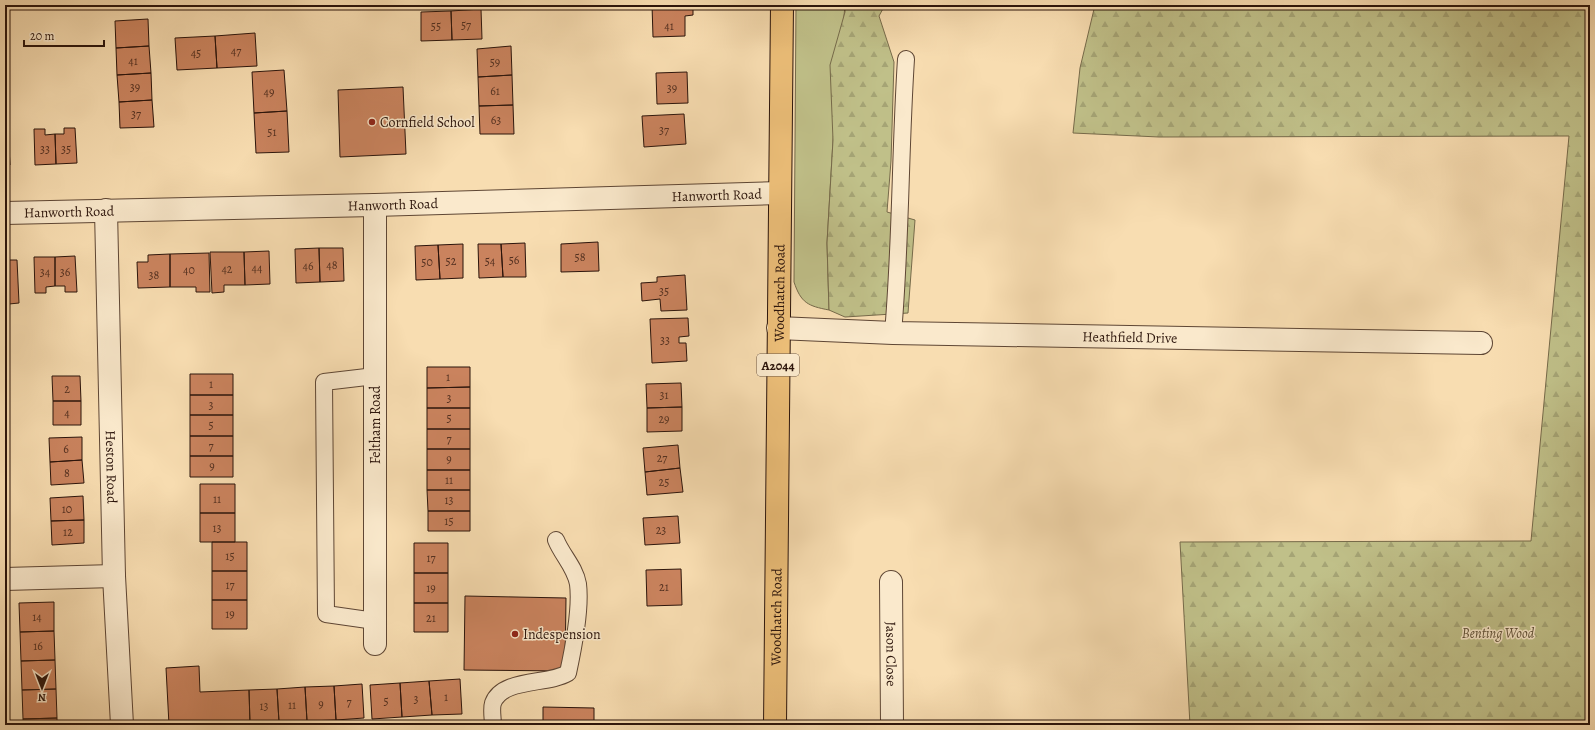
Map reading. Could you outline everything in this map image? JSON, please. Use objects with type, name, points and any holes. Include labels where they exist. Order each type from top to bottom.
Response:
[{"type":"main road","name":"Woodhatch Road","points":[[775,725],[782,5]]},
{"type":"street","name":"Hanworth Road","points":[[5,213],[375,205],[780,193]]},
{"type":"street","name":"Feltham Road","points":[[375,205],[375,644]]},
{"type":"street","name":"Heston Road","points":[[106,210],[114,576],[122,725]]},
{"type":"street","name":"Heathfield Drive","points":[[778,328],[893,333],[1481,343]]},
{"type":"street","points":[[5,580],[114,576]]},
{"type":"street","name":"Jason Close","points":[[891,582],[892,725]]},
{"type":"lane","points":[[893,333],[898,282],[902,126],[906,59]]},
{"type":"lane","points":[[375,376],[324,382],[326,614],[375,621]]},
{"type":"lane","points":[[493,725],[493,704],[498,695],[510,687],[559,679],[568,673],[574,645],[578,583],[568,560],[561,553],[556,540]]},
{"type":"green space","points":[[796,5],[845,5],[833,140],[827,243],[829,310],[816,307],[806,302],[799,295],[794,282]]},
{"type":"green space","points":[[845,5],[885,5],[879,16],[894,62],[891,161],[887,212],[915,220],[908,313],[845,317],[829,310],[827,243],[833,140],[830,65],[845,12]]},
{"type":"green space","name":"Benting Wood","points":[[1095,5],[1590,5],[1590,725],[1190,725],[1180,542],[1531,541],[1569,136],[1159,137],[1073,133],[1080,68]]},
{"type":"building","points":[[652,5],[693,5],[693,15],[685,16],[685,36],[653,37]]},
{"type":"building","points":[[481,9],[482,39],[452,40],[451,11]]},
{"type":"building","points":[[451,11],[452,40],[421,41],[421,12]]},
{"type":"building","points":[[148,19],[149,46],[116,48],[115,21]]},
{"type":"building","points":[[255,33],[257,66],[217,68],[215,36]]},
{"type":"building","points":[[215,36],[217,68],[177,70],[175,38]]},
{"type":"building","points":[[149,46],[151,73],[117,75],[116,48]]},
{"type":"building","points":[[511,46],[512,75],[478,77],[477,49]]},
{"type":"building","points":[[284,70],[287,111],[254,113],[252,72]]},
{"type":"building","points":[[687,72],[688,103],[657,104],[656,73]]},
{"type":"building","points":[[151,73],[152,100],[119,102],[117,75]]},
{"type":"building","points":[[512,75],[513,105],[479,106],[478,77]]},
{"type":"building","name":"Cornfield School","points":[[403,87],[406,154],[340,157],[338,90]]},
{"type":"building","points":[[152,100],[154,127],[120,128],[119,102]]},
{"type":"building","points":[[513,105],[514,134],[480,134],[479,106]]},
{"type":"building","points":[[287,111],[289,152],[256,153],[254,113]]},
{"type":"building","points":[[684,114],[686,144],[644,147],[642,116]]},
{"type":"building","points":[[64,128],[75,128],[77,163],[56,164],[55,134],[64,134]]},
{"type":"building","points":[[34,129],[45,129],[45,135],[55,134],[56,164],[35,165]]},
{"type":"building","points":[[5,130],[8,130],[10,165],[5,166]]},
{"type":"building","points":[[598,242],[599,271],[561,272],[561,244]]},
{"type":"building","points":[[525,243],[526,277],[503,277],[501,244]]},
{"type":"building","points":[[463,244],[463,278],[440,279],[438,245]]},
{"type":"building","points":[[478,244],[501,244],[503,277],[479,278]]},
{"type":"building","points":[[438,245],[440,279],[416,280],[415,246]]},
{"type":"building","points":[[319,248],[320,282],[296,283],[295,249]]},
{"type":"building","points":[[319,248],[343,248],[344,281],[320,282]]},
{"type":"building","points":[[269,251],[270,284],[245,285],[244,252]]},
{"type":"building","points":[[210,252],[244,252],[245,285],[224,285],[224,292],[212,293]]},
{"type":"building","points":[[209,253],[210,292],[196,292],[196,287],[170,287],[170,254]]},
{"type":"building","points":[[170,254],[170,287],[138,288],[137,262],[148,262],[148,255]]},
{"type":"building","points":[[75,256],[77,292],[65,292],[65,286],[55,286],[55,257]]},
{"type":"building","points":[[34,257],[55,257],[55,286],[46,287],[46,293],[35,293]]},
{"type":"building","points":[[5,260],[17,260],[19,303],[9,304],[8,301],[5,302]]},
{"type":"building","points":[[685,275],[687,310],[661,311],[660,299],[642,301],[641,283],[657,282],[657,277]]},
{"type":"building","points":[[688,318],[689,336],[679,337],[679,343],[686,343],[687,361],[652,363],[650,319]]},
{"type":"building","points":[[427,367],[470,367],[470,387],[427,388]]},
{"type":"building","points":[[190,374],[233,374],[233,395],[190,395]]},
{"type":"building","points":[[52,376],[80,376],[81,401],[53,401]]},
{"type":"building","points":[[681,383],[682,407],[647,408],[646,384]]},
{"type":"building","points":[[470,387],[470,408],[427,408],[427,388]]},
{"type":"building","points":[[190,395],[233,395],[233,415],[190,415]]},
{"type":"building","points":[[53,401],[81,401],[81,425],[53,425]]},
{"type":"building","points":[[682,407],[682,431],[647,432],[647,408]]},
{"type":"building","points":[[427,408],[470,408],[470,429],[427,429]]},
{"type":"building","points":[[190,415],[233,415],[233,436],[190,436]]},
{"type":"building","points":[[427,429],[470,429],[470,449],[427,449]]},
{"type":"building","points":[[190,436],[233,436],[233,456],[190,456]]},
{"type":"building","points":[[82,437],[82,460],[50,462],[49,438]]},
{"type":"building","points":[[678,445],[680,468],[645,472],[643,448]]},
{"type":"building","points":[[427,449],[470,449],[470,470],[427,470]]},
{"type":"building","points":[[190,456],[233,456],[233,477],[190,477]]},
{"type":"building","points":[[82,460],[84,483],[51,485],[50,462]]},
{"type":"building","points":[[680,468],[683,492],[647,495],[645,472]]},
{"type":"building","points":[[427,470],[470,470],[470,490],[427,490]]},
{"type":"building","points":[[200,484],[235,484],[235,513],[200,513]]},
{"type":"building","points":[[427,490],[470,490],[470,511],[428,511]]},
{"type":"building","points":[[83,496],[84,520],[51,521],[50,498]]},
{"type":"building","points":[[428,511],[470,511],[470,531],[428,531]]},
{"type":"building","points":[[200,513],[235,513],[235,542],[200,542]]},
{"type":"building","points":[[678,516],[680,543],[645,545],[643,518]]},
{"type":"building","points":[[84,520],[84,543],[52,545],[51,521]]},
{"type":"building","points":[[212,542],[247,542],[247,571],[212,571]]},
{"type":"building","points":[[414,543],[448,543],[448,573],[414,573]]},
{"type":"building","points":[[681,569],[682,605],[647,606],[646,570]]},
{"type":"building","points":[[212,571],[247,571],[247,600],[212,600]]},
{"type":"building","points":[[414,573],[448,573],[448,603],[414,603]]},
{"type":"building","name":"Indespension","points":[[465,596],[566,598],[565,671],[464,670]]},
{"type":"building","points":[[212,600],[247,600],[247,629],[212,629]]},
{"type":"building","points":[[54,602],[54,631],[20,632],[19,603]]},
{"type":"building","points":[[414,603],[448,603],[448,632],[414,632]]},
{"type":"building","points":[[54,631],[55,660],[21,661],[20,632]]},
{"type":"building","points":[[55,660],[56,689],[22,690],[21,661]]},
{"type":"building","points":[[199,666],[200,692],[249,690],[250,724],[169,725],[166,668]]},
{"type":"building","points":[[460,679],[462,714],[432,715],[429,681]]},
{"type":"building","points":[[429,681],[432,715],[402,717],[400,683]]},
{"type":"building","points":[[400,683],[402,717],[372,719],[370,685]]},
{"type":"building","points":[[362,684],[364,718],[336,720],[334,686]]},
{"type":"building","points":[[334,686],[336,720],[307,721],[305,687]]},
{"type":"building","points":[[305,687],[307,721],[279,722],[277,689]]},
{"type":"building","points":[[56,689],[57,718],[23,719],[22,690]]},
{"type":"building","points":[[277,689],[279,722],[250,724],[249,690]]},
{"type":"building","points":[[543,707],[594,708],[594,725],[543,725]]},
{"type":"building","points":[[57,718],[57,725],[23,725],[23,719]]},
{"type":"place","name":"Cornfield School","points":[[372,122]]},
{"type":"place","name":"Indespension","points":[[515,634]]}]
